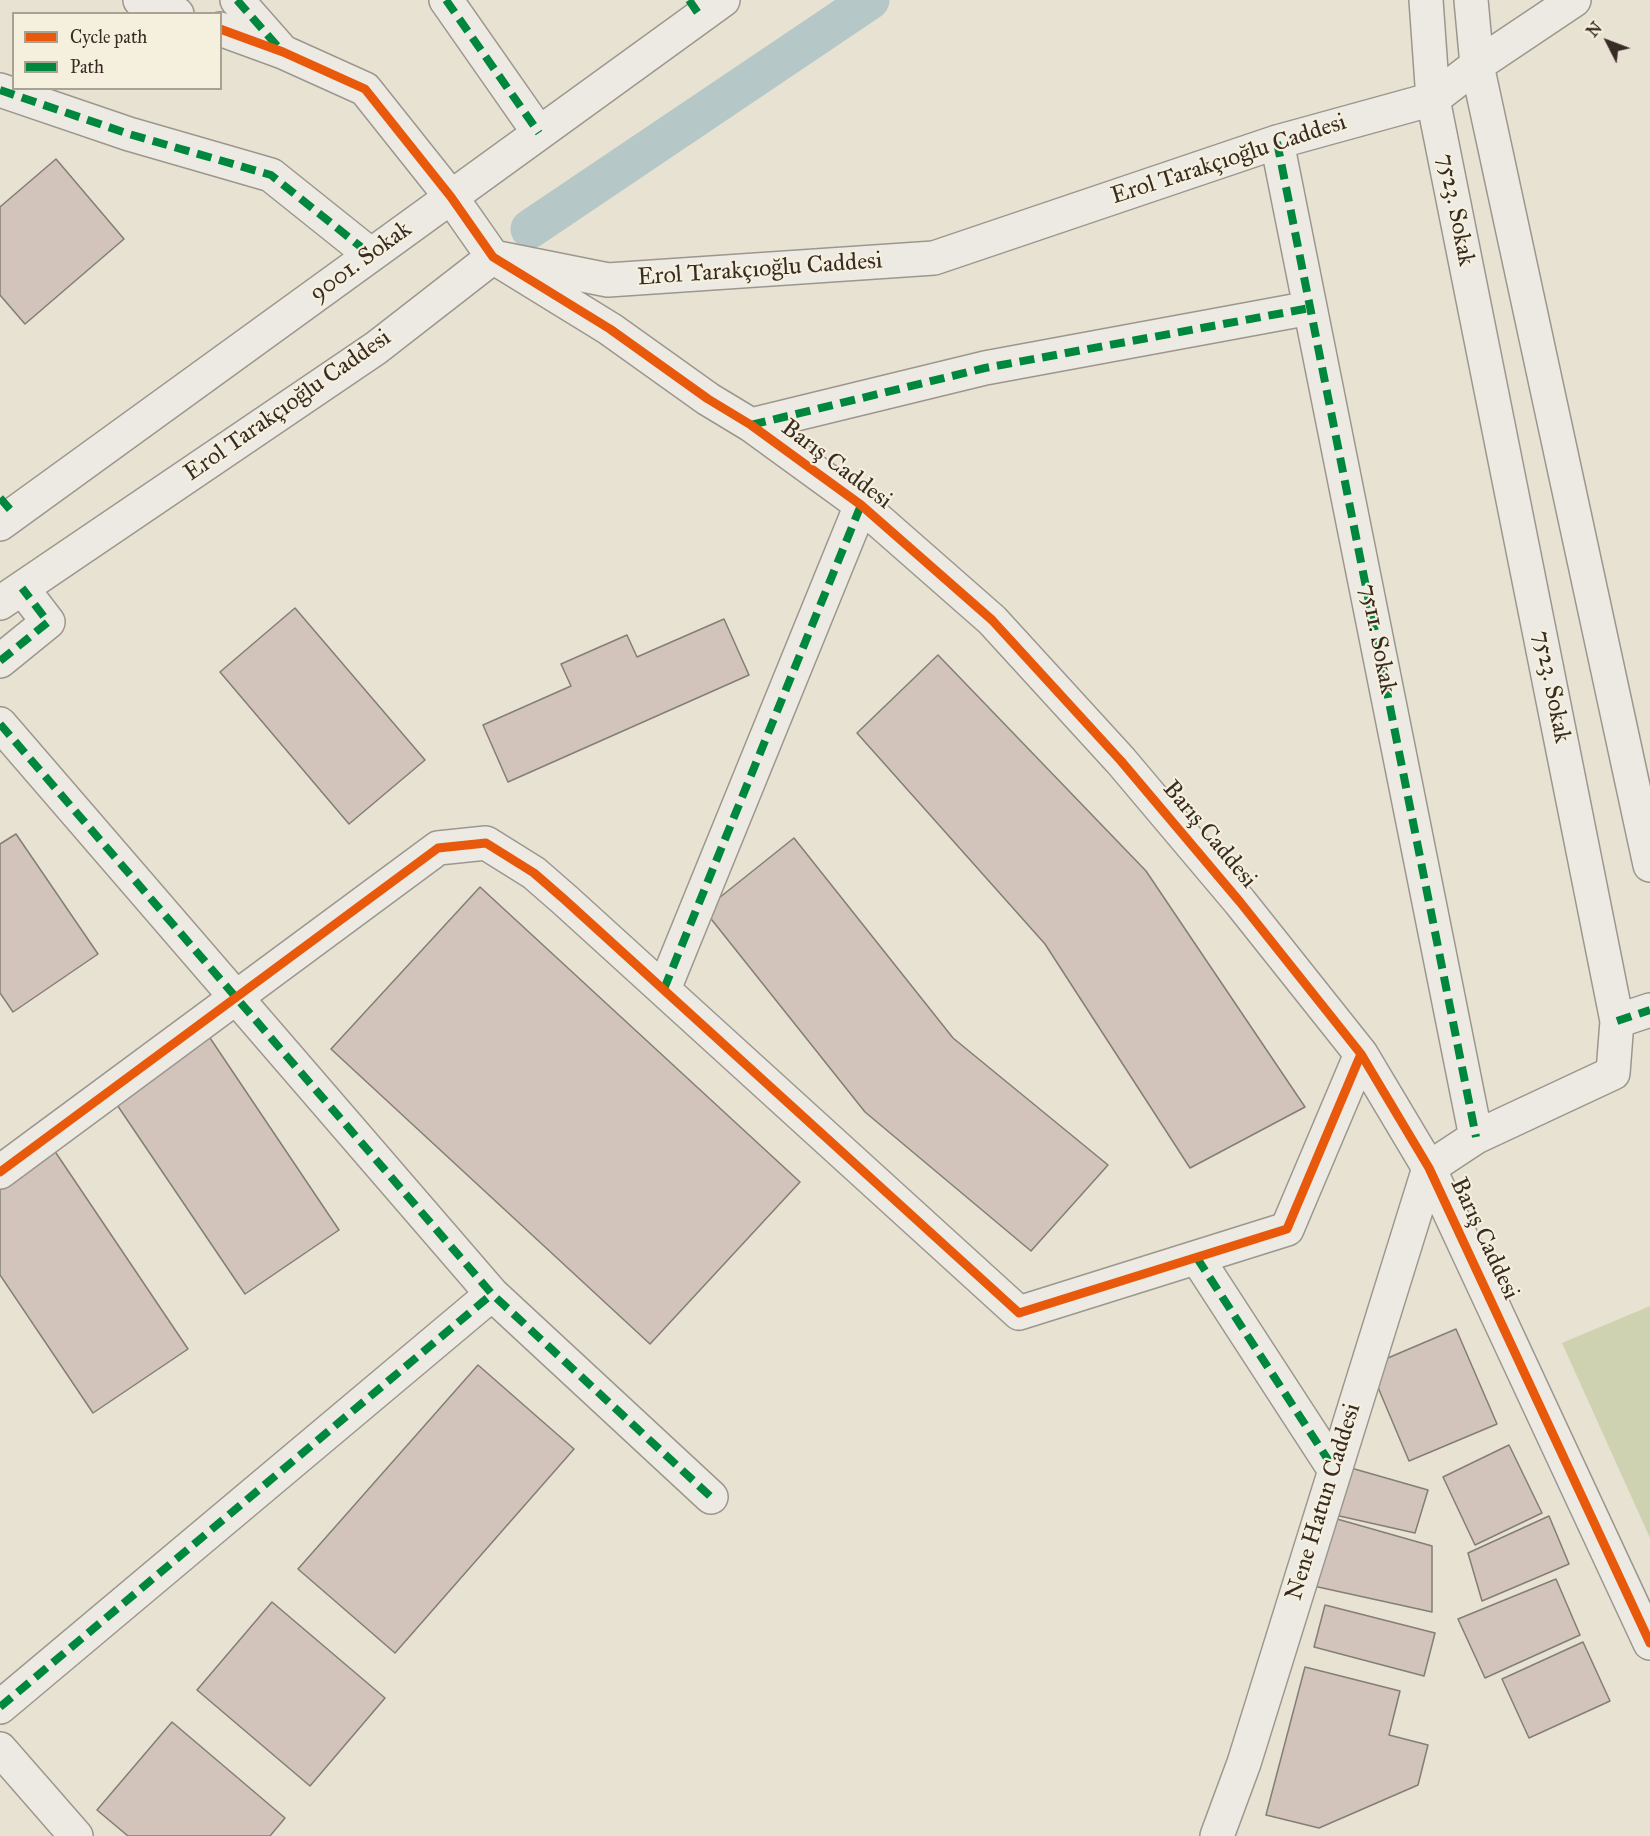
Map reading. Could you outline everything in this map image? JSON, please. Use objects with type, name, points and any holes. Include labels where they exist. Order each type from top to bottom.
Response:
[{"type":"street","points":[[140,0],[172,12]]},
{"type":"street","points":[[237,0],[283,52]]},
{"type":"street","points":[[446,0],[539,133]]},
{"type":"street","name":"7523. Sokak","points":[[1426,0],[1433,99],[1617,1021],[1613,1072],[1476,1137],[1429,1168]]},
{"type":"street","points":[[1471,0],[1477,65],[1650,865]]},
{"type":"street","name":"Erol Tarakçıoğlu Caddesi","points":[[11,595],[376,348],[493,257],[608,280],[934,258],[1277,142],[1433,99],[1477,65],[1574,0]]},
{"type":"street","name":"9001. Sokak","points":[[5,512],[451,197],[539,133],[704,5]]},
{"type":"street","points":[[222,30],[283,52],[365,89],[451,197],[493,257]]},
{"type":"street","points":[[0,90],[129,134],[271,175],[371,255]]},
{"type":"street","name":"7511. Sokak","points":[[1277,142],[1476,1137]]},
{"type":"street","name":"Barış Caddesi","points":[[493,257],[610,329],[708,399],[751,425],[861,505],[992,620],[1105,744],[1240,902],[1361,1054],[1429,1168],[1650,1643]]},
{"type":"street","points":[[751,425],[985,368],[1310,308]]},
{"type":"street","points":[[664,989],[861,505]]},
{"type":"street","points":[[0,661],[48,622],[11,595]]},
{"type":"street","points":[[0,724],[492,1294],[711,1497]]},
{"type":"street","points":[[0,1172],[438,848],[486,843],[534,873],[1020,1313],[1287,1229],[1361,1054]]},
{"type":"street","points":[[1617,1021],[1650,1010]]},
{"type":"street","name":"Nene Hatun Caddesi","points":[[1217,1836],[1244,1763],[1429,1168]]},
{"type":"street","points":[[1197,1258],[1334,1469]]},
{"type":"street","points":[[0,1707],[492,1294]]},
{"type":"street","points":[[0,1749],[76,1836]]},
{"type":"green space","points":[[1650,1306],[1650,1538],[1562,1343]]},
{"type":"building","points":[[56,159],[124,239],[25,324],[0,295],[0,207]]},
{"type":"building","points":[[295,608],[425,760],[349,824],[220,672]]},
{"type":"building","points":[[724,619],[749,675],[508,782],[483,725],[571,686],[561,664],[627,635],[637,657]]},
{"type":"building","points":[[938,655],[1146,871],[1305,1107],[1190,1168],[1045,944],[857,733]]},
{"type":"building","points":[[16,834],[98,954],[13,1012],[0,993],[0,844]]},
{"type":"building","points":[[794,838],[953,1038],[1108,1165],[1031,1251],[865,1112],[704,910]]},
{"type":"building","points":[[480,887],[800,1182],[650,1344],[331,1049]]},
{"type":"building","points":[[204,1029],[339,1230],[245,1294],[109,1093]]},
{"type":"building","points":[[52,1147],[188,1349],[93,1413],[0,1275],[0,1183]]},
{"type":"building","points":[[1456,1329],[1497,1424],[1409,1461],[1369,1366]]},
{"type":"building","points":[[478,1365],[574,1449],[395,1653],[298,1569]]},
{"type":"building","points":[[1509,1445],[1542,1513],[1475,1545],[1443,1477]]},
{"type":"building","points":[[1351,1468],[1428,1490],[1415,1533],[1335,1515]]},
{"type":"building","points":[[1549,1516],[1569,1564],[1482,1601],[1468,1553]]},
{"type":"building","points":[[1330,1517],[1432,1546],[1432,1612],[1309,1585]]},
{"type":"building","points":[[1556,1579],[1580,1635],[1485,1678],[1458,1619]]},
{"type":"building","points":[[272,1602],[385,1698],[310,1786],[197,1690]]},
{"type":"building","points":[[1325,1605],[1435,1633],[1424,1676],[1314,1647]]},
{"type":"building","points":[[1583,1642],[1610,1701],[1529,1738],[1502,1679]]},
{"type":"building","points":[[1305,1667],[1400,1691],[1389,1735],[1428,1745],[1418,1785],[1319,1828],[1266,1815]]},
{"type":"building","points":[[172,1722],[285,1818],[270,1836],[128,1836],[97,1810]]},
{"type":"waterway","points":[[530,229],[870,0]]},
{"type":"marked path","points":[[237,0],[278,47]]},
{"type":"marked path","points":[[446,0],[539,133]]},
{"type":"marked path","points":[[689,0],[700,16]]},
{"type":"marked path","points":[[0,90],[129,134],[271,175],[371,255]]},
{"type":"marked path","points":[[1277,142],[1476,1137]]},
{"type":"marked path","points":[[751,425],[985,368],[1310,308]]},
{"type":"marked path","points":[[0,498],[14,514]]},
{"type":"marked path","points":[[664,989],[861,505]]},
{"type":"marked path","points":[[0,661],[48,622],[22,588]]},
{"type":"marked path","points":[[0,724],[492,1294],[711,1497]]},
{"type":"marked path","points":[[1617,1021],[1650,1010]]},
{"type":"marked path","points":[[1197,1258],[1334,1469]]},
{"type":"marked path","points":[[0,1707],[492,1294]]},
{"type":"cycle path","points":[[222,30],[283,52],[365,89],[451,197],[493,257],[610,329],[708,399],[751,425],[861,505],[992,620],[1121,761],[1240,902],[1361,1054],[1429,1168],[1650,1643]]},
{"type":"cycle path","points":[[0,1172],[438,848],[486,843],[534,873],[565,900],[1019,1313],[1287,1229],[1361,1054]]}]
